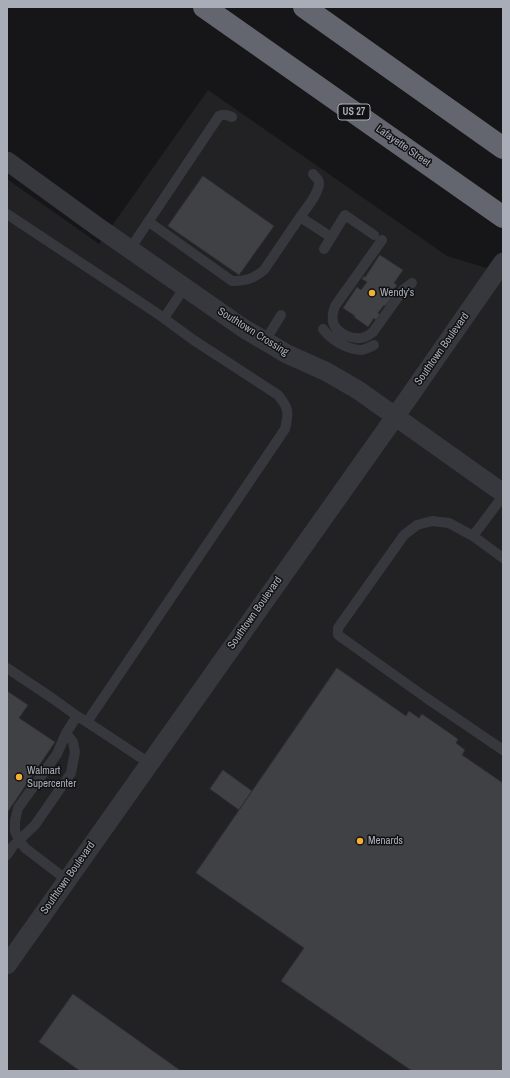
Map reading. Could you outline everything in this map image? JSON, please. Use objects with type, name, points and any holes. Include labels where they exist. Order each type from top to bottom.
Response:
[{"type":"highway","name":"Lafayette Street","points":[[204,7],[503,217]]},
{"type":"highway","points":[[304,7],[503,148]]},
{"type":"street","name":"Southtown Crossing","points":[[7,161],[243,328],[287,354],[327,372],[358,390],[503,495]]},
{"type":"street","name":"Southtown Boulevard","points":[[7,965],[503,262]]},
{"type":"lane","points":[[130,249],[219,116],[226,114],[232,117]]},
{"type":"lane","points":[[148,222],[232,281],[241,281],[256,277],[264,270],[317,192],[319,183],[313,174]]},
{"type":"lane","points":[[7,214],[278,395],[286,403],[288,416],[285,429],[87,722]]},
{"type":"lane","points":[[324,249],[346,215],[378,237],[335,306],[332,316],[335,327],[345,335],[352,338],[360,339],[367,337],[373,332],[403,290],[412,283]]},
{"type":"lane","points":[[300,218],[331,237]]},
{"type":"lane","points":[[164,318],[184,287]]},
{"type":"lane","points":[[265,341],[281,315]]},
{"type":"lane","points":[[323,329],[335,341],[345,346],[362,350],[374,345]]},
{"type":"lane","points":[[473,536],[503,495]]},
{"type":"lane","points":[[503,558],[473,536],[449,523],[432,521],[417,524],[404,534],[338,628],[338,635],[503,750]]},
{"type":"lane","points":[[7,668],[149,763]]},
{"type":"lane","points":[[67,880],[25,848],[15,831],[15,821],[18,808],[57,754],[66,733],[77,716]]},
{"type":"lane","points":[[7,855],[13,846],[35,825],[71,773],[75,752],[73,742],[66,733]]},
{"type":"shaded area","points":[[208,90],[447,256],[503,273],[503,1071],[7,1071],[7,179],[99,244]]},
{"type":"building","points":[[203,176],[274,226],[239,275],[168,226]]},
{"type":"building","name":"Wendy's","points":[[380,255],[403,270],[394,283],[397,285],[390,295],[392,297],[378,313],[380,315],[376,320],[374,318],[368,327],[343,308],[357,287],[361,290],[367,282],[362,279]]},
{"type":"building","name":"Menards","points":[[337,668],[406,716],[409,711],[419,718],[422,714],[458,739],[456,743],[465,750],[462,755],[503,783],[503,1071],[412,1071],[281,981],[304,948],[196,873]]},
{"type":"building","name":"Walmart Supercenter","points":[[7,691],[28,705],[19,718],[55,742],[7,813]]},
{"type":"building","points":[[223,770],[252,791],[239,810],[210,789]]},
{"type":"building","points":[[73,994],[181,1071],[80,1071],[39,1042]]},
{"type":"place","name":"Wendy's","points":[[372,293]]},
{"type":"place","name":"Walmart Supercenter","points":[[19,777]]},
{"type":"place","name":"Menards","points":[[360,841]]}]
